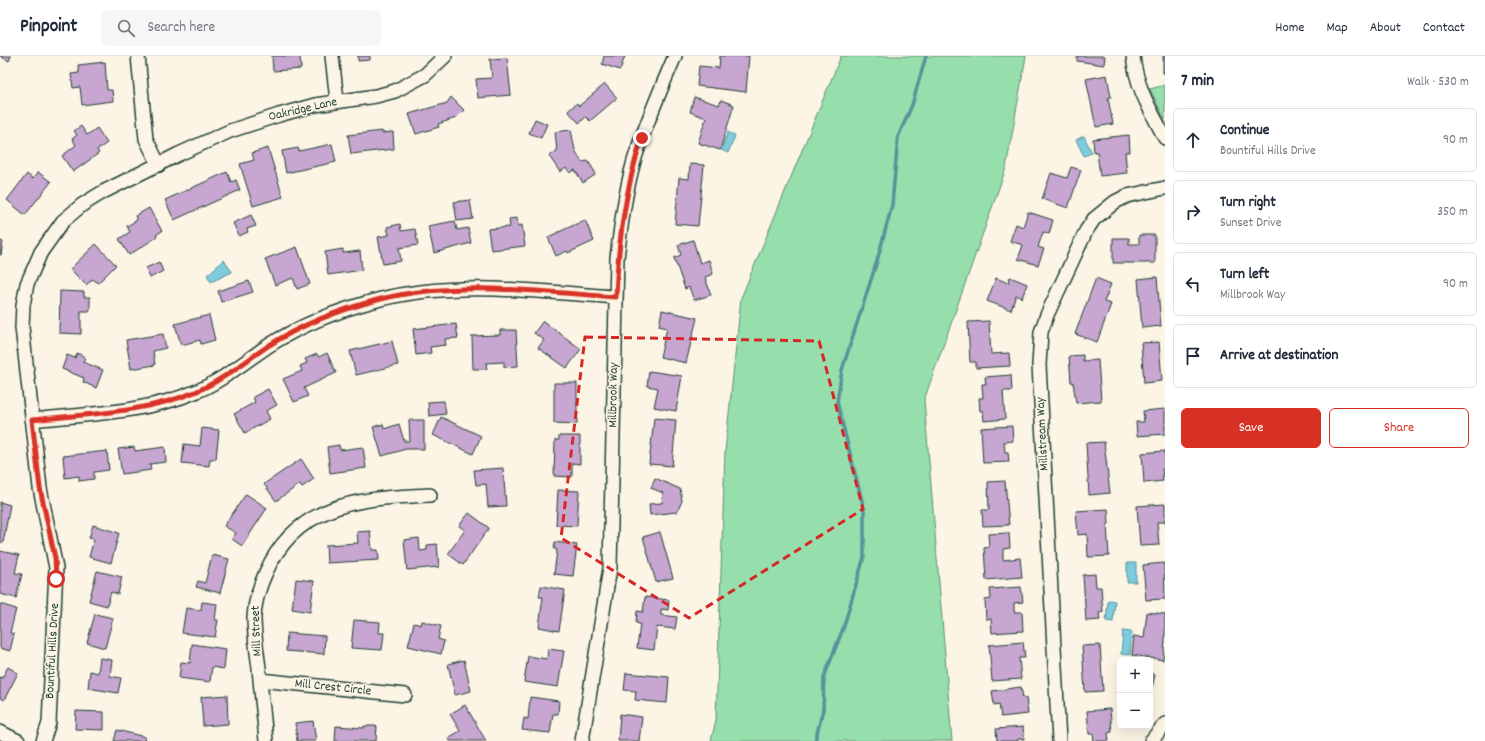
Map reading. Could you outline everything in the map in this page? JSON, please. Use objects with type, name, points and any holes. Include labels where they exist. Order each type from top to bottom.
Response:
[{"type":"street","points":[[138,56],[146,139],[159,165]]},
{"type":"street","points":[[332,56],[337,101]]},
{"type":"street","name":"Oakridge Lane","points":[[159,165],[215,137],[246,125],[303,108],[337,101],[376,96],[400,89],[424,75],[445,56]]},
{"type":"street","name":"Millbrook Way","points":[[582,741],[610,568],[616,297],[620,234],[628,187],[645,131],[675,56]]},
{"type":"street","points":[[1133,56],[1146,105],[1165,138]]},
{"type":"street","name":"Bountiful Hills Drive","points":[[43,741],[49,723],[56,568],[40,488],[32,420],[22,316],[27,284],[38,257],[54,231],[82,205],[103,192],[159,165]]},
{"type":"street","name":"Millstream Way","points":[[1059,741],[1039,365],[1041,332],[1079,243],[1094,220],[1115,202],[1127,196],[1165,188]]},
{"type":"street","points":[[32,420],[141,408],[177,399],[215,382],[268,346],[320,320],[359,306],[404,294],[457,289],[616,297]]},
{"type":"street","name":"Mill Street","points":[[266,741],[254,630],[256,602],[267,570],[286,541],[314,517],[345,504],[394,497],[430,495]]},
{"type":"street","name":"Mill Crest Circle","points":[[260,680],[405,696]]},
{"type":"street","points":[[1151,741],[1165,724]]},
{"type":"street","points":[[0,732],[18,741]]},
{"type":"highlighted area","points":[[585,337],[819,341],[863,509],[689,618],[561,538]]},
{"type":"green space","points":[[841,56],[1026,56],[1006,168],[924,400],[952,741],[711,741],[716,720],[725,452],[741,298]]},
{"type":"green space","points":[[1165,85],[1165,120],[1150,89]]},
{"type":"water","points":[[728,132],[735,136],[728,153],[721,150]]},
{"type":"water","points":[[1084,136],[1092,153],[1084,156],[1076,140]]},
{"type":"water","points":[[224,260],[232,272],[211,282],[207,275]]},
{"type":"water","points":[[1127,563],[1136,563],[1136,582],[1127,582]]},
{"type":"water","points":[[1108,600],[1115,601],[1113,622],[1106,621]]},
{"type":"water","points":[[1123,631],[1132,632],[1130,655],[1121,654]]},
{"type":"building","points":[[0,56],[11,56],[9,61]]},
{"type":"building","points":[[272,56],[300,56],[301,69],[273,71]]},
{"type":"building","points":[[358,56],[370,56],[370,60],[358,61]]},
{"type":"building","points":[[604,56],[625,56],[620,70],[602,64]]},
{"type":"building","points":[[720,56],[749,56],[746,92],[697,86],[699,66],[719,68]]},
{"type":"building","points":[[1077,56],[1105,56],[1104,65],[1077,61]]},
{"type":"building","points":[[1163,56],[1165,56],[1165,73],[1163,73]]},
{"type":"building","points":[[507,58],[511,95],[478,98],[476,79],[492,78],[490,59]]},
{"type":"building","points":[[105,62],[107,90],[112,90],[113,101],[82,105],[80,87],[73,88],[71,74],[79,73],[78,65]]},
{"type":"building","points":[[1107,75],[1111,97],[1108,98],[1113,124],[1096,127],[1086,79]]},
{"type":"building","points":[[605,84],[617,98],[590,121],[586,117],[579,123],[568,111],[577,103],[579,106]]},
{"type":"building","points":[[451,97],[464,110],[456,118],[438,124],[439,127],[416,134],[409,114],[447,103]]},
{"type":"building","points":[[694,97],[719,105],[721,100],[734,105],[720,150],[698,143],[706,118],[690,112]]},
{"type":"building","points":[[535,119],[547,124],[541,138],[529,133]]},
{"type":"building","points":[[81,126],[87,135],[97,128],[107,143],[97,150],[99,153],[73,172],[62,156],[76,145],[72,139],[77,135],[74,131]]},
{"type":"building","points":[[571,130],[575,150],[582,162],[588,161],[595,172],[595,175],[583,183],[575,170],[570,173],[566,168],[560,172],[549,156],[557,151],[555,132]]},
{"type":"building","points":[[382,131],[382,133],[393,132],[394,149],[351,154],[348,135]]},
{"type":"building","points":[[1129,135],[1130,152],[1125,152],[1127,173],[1100,176],[1097,152],[1094,152],[1093,139]]},
{"type":"building","points":[[332,144],[336,162],[286,173],[282,151],[298,148],[299,151]]},
{"type":"building","points":[[268,148],[283,197],[253,206],[240,164],[254,160],[252,153]]},
{"type":"building","points":[[690,164],[704,165],[698,226],[675,224],[679,178],[689,179]]},
{"type":"building","points":[[1071,167],[1081,170],[1068,208],[1042,199],[1051,173],[1067,178]]},
{"type":"building","points":[[38,172],[51,182],[25,215],[7,200],[27,174],[33,179]]},
{"type":"building","points":[[227,172],[231,182],[236,180],[240,190],[174,220],[165,200]]},
{"type":"building","points":[[470,200],[473,219],[457,221],[454,202]]},
{"type":"building","points":[[149,208],[162,231],[156,235],[157,237],[129,255],[119,239],[130,232],[127,226],[137,220],[135,216]]},
{"type":"building","points":[[1028,212],[1053,220],[1049,234],[1043,232],[1038,247],[1044,249],[1038,265],[1018,259],[1023,245],[1010,241],[1016,224],[1023,227]]},
{"type":"building","points":[[251,215],[256,226],[247,229],[248,232],[239,236],[233,223]]},
{"type":"building","points":[[517,218],[518,226],[522,225],[525,246],[491,250],[488,229],[510,227],[509,219]]},
{"type":"building","points":[[585,220],[594,241],[568,253],[567,251],[556,256],[548,237]]},
{"type":"building","points":[[455,221],[457,230],[468,228],[471,243],[434,253],[428,226]]},
{"type":"building","points":[[400,224],[401,231],[415,229],[418,245],[399,248],[401,261],[383,264],[378,237],[389,235],[387,227]]},
{"type":"building","points":[[1139,235],[1155,235],[1155,263],[1113,263],[1113,238],[1129,238],[1129,244],[1139,244]]},
{"type":"building","points":[[693,240],[700,263],[709,260],[713,274],[705,277],[711,295],[694,300],[689,287],[685,289],[674,258],[681,255],[678,245]]},
{"type":"building","points":[[0,241],[3,242],[1,255],[0,255]]},
{"type":"building","points":[[96,244],[116,265],[98,283],[93,279],[86,285],[70,269]]},
{"type":"building","points":[[297,247],[310,284],[297,289],[293,278],[275,285],[265,259]]},
{"type":"building","points":[[343,249],[343,253],[360,251],[362,270],[328,275],[325,252]]},
{"type":"building","points":[[159,262],[163,271],[150,278],[146,268]]},
{"type":"building","points":[[1010,277],[1027,284],[1022,298],[1016,295],[1011,310],[987,301],[996,278],[1008,283]]},
{"type":"building","points":[[1157,277],[1161,326],[1142,328],[1138,279]]},
{"type":"building","points":[[1096,278],[1111,284],[1104,302],[1111,304],[1097,342],[1075,334]]},
{"type":"building","points":[[249,281],[253,292],[221,302],[218,291]]},
{"type":"building","points":[[60,291],[84,292],[84,297],[90,297],[90,311],[81,311],[81,334],[59,333]]},
{"type":"building","points":[[662,310],[697,318],[686,363],[660,357],[667,328],[659,326]]},
{"type":"building","points":[[209,315],[215,340],[201,344],[200,340],[181,345],[175,324]]},
{"type":"building","points":[[543,321],[581,349],[567,368],[538,348],[544,340],[534,333]]},
{"type":"building","points":[[989,321],[991,354],[1009,353],[1010,366],[976,368],[976,362],[970,362],[968,322]]},
{"type":"building","points":[[456,324],[458,338],[445,339],[446,345],[430,347],[431,353],[416,355],[413,329]]},
{"type":"building","points":[[500,330],[516,330],[518,366],[504,367],[504,362],[486,363],[487,369],[473,369],[472,336],[500,335]]},
{"type":"building","points":[[163,334],[166,348],[153,351],[155,365],[131,369],[126,340]]},
{"type":"building","points":[[392,341],[398,365],[356,375],[350,351]]},
{"type":"building","points":[[1159,342],[1162,381],[1144,383],[1141,343]]},
{"type":"building","points":[[77,353],[85,357],[83,362],[103,370],[96,388],[83,382],[84,378],[62,369],[67,355],[75,358]]},
{"type":"building","points":[[327,353],[336,373],[304,388],[308,396],[294,402],[283,379],[302,371],[300,366],[307,363],[305,359],[317,354],[319,357]]},
{"type":"building","points":[[1083,355],[1083,361],[1098,360],[1101,401],[1076,403],[1073,382],[1071,382],[1069,356]]},
{"type":"building","points":[[649,371],[682,376],[676,411],[654,407],[658,388],[647,386]]},
{"type":"building","points":[[1011,375],[1012,391],[1003,391],[1005,419],[984,421],[983,411],[980,411],[979,398],[983,398],[982,384],[986,384],[985,377]]},
{"type":"building","points":[[554,383],[577,383],[577,424],[554,423]]},
{"type":"building","points":[[268,389],[277,405],[266,411],[270,419],[245,433],[234,414],[255,402],[253,397]]},
{"type":"building","points":[[444,401],[446,414],[429,416],[428,402]]},
{"type":"building","points":[[1165,409],[1165,434],[1137,436],[1136,422],[1144,422],[1143,411]]},
{"type":"building","points":[[441,417],[481,436],[473,454],[433,435]]},
{"type":"building","points":[[654,418],[676,420],[672,466],[649,464]]},
{"type":"building","points":[[409,420],[424,420],[424,449],[406,449],[382,456],[373,427],[383,424],[384,429],[399,424],[404,441],[410,441]]},
{"type":"building","points":[[1012,426],[1013,441],[1004,442],[1005,452],[1008,452],[1009,462],[983,463],[981,428]]},
{"type":"building","points":[[202,428],[219,430],[216,459],[210,459],[209,466],[182,463],[184,444],[200,446]]},
{"type":"building","points":[[559,436],[580,436],[580,464],[572,463],[572,477],[554,476],[555,440],[559,440]]},
{"type":"building","points":[[1104,442],[1110,493],[1089,495],[1086,443]]},
{"type":"building","points":[[339,445],[340,450],[363,447],[366,468],[330,473],[327,447]]},
{"type":"building","points":[[134,447],[135,451],[165,447],[166,462],[150,464],[151,470],[122,474],[118,449]]},
{"type":"building","points":[[107,451],[109,470],[94,472],[94,479],[79,481],[79,476],[65,478],[63,456]]},
{"type":"building","points":[[1165,451],[1165,469],[1162,469],[1163,481],[1144,483],[1142,453]]},
{"type":"building","points":[[301,459],[314,479],[302,487],[300,484],[276,501],[264,484]]},
{"type":"building","points":[[503,468],[506,506],[488,507],[486,484],[476,485],[474,470]]},
{"type":"building","points":[[655,478],[680,489],[682,501],[677,512],[650,515],[649,504],[662,503],[663,493],[651,488]]},
{"type":"building","points":[[1005,481],[1009,525],[983,526],[982,510],[989,510],[988,482]]},
{"type":"building","points":[[558,490],[579,491],[577,526],[556,525]]},
{"type":"building","points":[[246,494],[267,508],[242,546],[232,539],[236,533],[224,526]]},
{"type":"building","points":[[0,502],[10,505],[3,543],[0,542]]},
{"type":"building","points":[[1165,504],[1165,522],[1157,522],[1159,545],[1140,546],[1137,506]]},
{"type":"building","points":[[1108,509],[1109,524],[1107,525],[1109,556],[1088,557],[1087,534],[1078,535],[1076,511]]},
{"type":"building","points":[[469,513],[489,528],[463,565],[448,554],[465,530],[459,526]]},
{"type":"building","points":[[93,525],[119,533],[111,563],[89,557],[94,539],[89,538]]},
{"type":"building","points":[[370,531],[372,550],[378,550],[379,560],[327,563],[326,545],[358,543],[357,532]]},
{"type":"building","points":[[660,532],[673,578],[656,582],[643,537]]},
{"type":"building","points":[[1009,533],[1010,548],[1003,549],[1003,560],[1020,558],[1022,577],[986,580],[984,548],[989,547],[988,534]]},
{"type":"building","points":[[419,538],[420,551],[427,550],[427,545],[437,544],[439,567],[407,570],[404,540]]},
{"type":"building","points":[[555,542],[577,545],[573,576],[554,574],[557,550],[554,549]]},
{"type":"building","points":[[0,551],[19,555],[15,573],[22,574],[16,598],[0,594]]},
{"type":"building","points":[[212,555],[229,559],[220,593],[196,587],[198,581],[205,583]]},
{"type":"building","points":[[1164,563],[1165,599],[1146,600],[1143,565]]},
{"type":"building","points":[[97,571],[122,577],[118,594],[111,592],[107,606],[89,601]]},
{"type":"building","points":[[1095,574],[1096,587],[1101,587],[1103,612],[1099,613],[1100,620],[1086,621],[1083,575]]},
{"type":"building","points":[[296,579],[314,581],[310,612],[292,609]]},
{"type":"building","points":[[541,586],[565,590],[559,631],[539,627],[543,597],[539,597]]},
{"type":"building","points":[[1021,587],[1023,602],[1014,603],[1014,612],[1022,612],[1023,631],[992,633],[991,619],[986,619],[985,600],[991,599],[990,589]]},
{"type":"building","points":[[645,597],[669,600],[668,610],[661,609],[661,615],[677,617],[675,629],[657,627],[654,650],[637,648],[640,624],[636,623],[637,611],[643,612]]},
{"type":"building","points":[[202,602],[217,604],[215,620],[218,620],[215,637],[182,633],[186,608],[201,610]]},
{"type":"building","points":[[0,604],[16,609],[10,633],[14,634],[10,651],[0,648]]},
{"type":"building","points":[[1147,612],[1165,614],[1163,660],[1153,658],[1153,657],[1132,655],[1134,636],[1144,638]]},
{"type":"building","points":[[95,614],[113,618],[105,648],[87,643]]},
{"type":"building","points":[[354,620],[380,622],[379,633],[384,633],[382,650],[351,648]]},
{"type":"building","points":[[422,621],[441,626],[438,639],[444,641],[441,654],[408,646],[414,623],[421,625]]},
{"type":"building","points":[[287,633],[325,636],[324,654],[286,651]]},
{"type":"building","points":[[1023,642],[1025,658],[1019,658],[1021,679],[992,681],[989,645]]},
{"type":"building","points":[[192,644],[226,649],[224,669],[212,667],[210,682],[179,678],[181,662],[190,663]]},
{"type":"building","points":[[1100,645],[1103,691],[1085,692],[1082,646]]},
{"type":"building","points":[[548,649],[564,651],[558,687],[524,682],[528,656],[547,659]]},
{"type":"building","points":[[100,658],[112,660],[110,676],[121,678],[118,693],[88,688],[90,671],[98,673]]},
{"type":"building","points":[[464,660],[471,691],[455,695],[448,664]]},
{"type":"building","points":[[8,667],[18,673],[4,700],[0,698],[0,677],[2,678]]},
{"type":"building","points":[[626,673],[669,677],[667,703],[635,700],[636,691],[624,690]]},
{"type":"building","points":[[1021,687],[1023,698],[1026,698],[1028,714],[1001,717],[999,704],[994,705],[992,691]]},
{"type":"building","points":[[227,695],[228,724],[203,726],[201,697]]},
{"type":"building","points":[[530,697],[559,701],[558,714],[553,714],[550,733],[522,730],[524,718],[528,719]]},
{"type":"building","points":[[465,705],[486,741],[450,741],[448,738],[460,731],[450,714]]},
{"type":"building","points":[[1110,709],[1112,732],[1108,733],[1109,741],[1094,741],[1093,734],[1089,734],[1087,711]]},
{"type":"building","points":[[76,711],[104,712],[104,730],[75,729]]},
{"type":"building","points":[[620,714],[642,717],[639,741],[618,741]]},
{"type":"building","points":[[313,721],[316,741],[297,741],[295,723]]},
{"type":"building","points":[[336,726],[364,728],[364,726],[377,726],[376,741],[335,741]]},
{"type":"building","points":[[1023,727],[1024,739],[1018,739],[1018,741],[997,741],[996,729]]},
{"type":"building","points":[[117,730],[145,737],[144,741],[114,741]]},
{"type":"waterway","points":[[815,741],[823,710],[824,677],[844,626],[864,557],[864,509],[837,402],[842,370],[877,261],[892,205],[898,137],[912,105],[926,56]]},
{"type":"route","points":[[56,579],[55,558],[40,488],[32,420],[141,408],[177,399],[196,392],[215,382],[234,371],[268,346],[320,320],[339,312],[381,299],[404,294],[457,289],[616,297],[623,210],[634,162],[642,138]]}]
